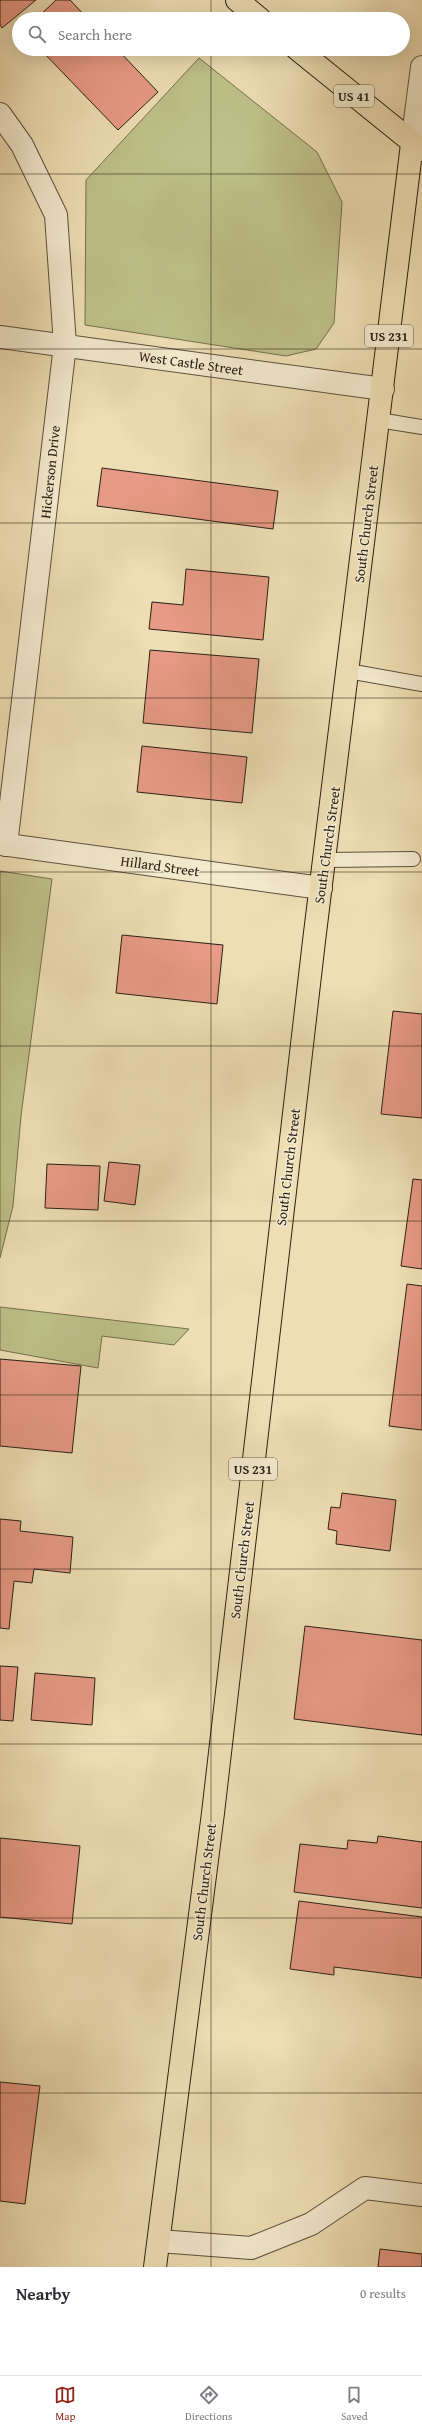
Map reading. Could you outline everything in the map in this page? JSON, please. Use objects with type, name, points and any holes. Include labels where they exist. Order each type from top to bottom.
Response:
[{"type":"main road","points":[[237,0],[252,12]]},
{"type":"main road","name":"US 41","points":[[306,56],[417,147]]},
{"type":"main road","name":"South Church Street","points":[[156,2267],[217,1775],[321,888],[326,860],[383,389],[417,147]]},
{"type":"street","name":"South Church Street","points":[[417,147],[422,67]]},
{"type":"street","name":"Hickerson Drive","points":[[0,114],[22,145],[56,215],[65,345],[3,844]]},
{"type":"street","name":"West Castle Street","points":[[0,337],[383,389]]},
{"type":"street","name":"Hillard Street","points":[[3,844],[321,888]]},
{"type":"street","points":[[159,2241],[251,2248],[311,2224],[365,2188],[422,2195]]},
{"type":"lane","points":[[379,420],[422,427]]},
{"type":"lane","points":[[348,671],[422,684]]},
{"type":"lane","points":[[326,860],[413,859]]},
{"type":"green space","points":[[199,58],[317,152],[342,202],[334,323],[316,349],[286,356],[85,325],[86,180]]},
{"type":"green space","points":[[0,871],[52,879],[21,1116],[13,1206],[0,1258]]},
{"type":"green space","points":[[0,1307],[189,1329],[174,1345],[102,1336],[98,1368],[0,1350]]},
{"type":"building","points":[[0,0],[36,0],[21,12],[12,12],[12,20],[2,28],[0,25]]},
{"type":"building","points":[[56,0],[70,0],[81,12],[43,12]]},
{"type":"building","points":[[47,56],[124,56],[158,92],[118,130]]},
{"type":"building","points":[[102,468],[278,491],[273,529],[97,506]]},
{"type":"building","points":[[186,569],[269,577],[263,640],[149,629],[152,602],[183,605]]},
{"type":"building","points":[[150,650],[259,659],[252,733],[143,723]]},
{"type":"building","points":[[142,746],[247,757],[242,803],[137,792]]},
{"type":"building","points":[[122,935],[223,945],[217,1004],[116,993]]},
{"type":"building","points":[[393,1011],[422,1014],[422,1118],[381,1114]]},
{"type":"building","points":[[109,1162],[140,1165],[135,1205],[104,1201]]},
{"type":"building","points":[[47,1164],[100,1166],[98,1210],[45,1208]]},
{"type":"building","points":[[413,1179],[422,1180],[422,1269],[401,1266]]},
{"type":"building","points":[[407,1284],[422,1286],[422,1430],[389,1426]]},
{"type":"building","points":[[0,1359],[81,1366],[72,1453],[0,1446]]},
{"type":"building","points":[[342,1493],[396,1500],[390,1551],[336,1544],[337,1531],[328,1529],[331,1507],[340,1508]]},
{"type":"building","points":[[0,1519],[21,1521],[20,1531],[73,1537],[70,1573],[34,1569],[32,1583],[14,1581],[9,1629],[0,1628]]},
{"type":"building","points":[[305,1626],[422,1640],[422,1735],[294,1719]]},
{"type":"building","points":[[0,1666],[18,1667],[13,1721],[0,1720]]},
{"type":"building","points":[[35,1673],[95,1678],[92,1725],[31,1720]]},
{"type":"building","points":[[378,1836],[422,1842],[422,1908],[294,1892],[300,1844],[347,1849],[348,1840],[377,1843]]},
{"type":"building","points":[[0,1838],[80,1846],[72,1924],[0,1917]]},
{"type":"building","points":[[299,1901],[422,1917],[422,1978],[334,1967],[334,1975],[290,1969]]},
{"type":"building","points":[[0,2082],[40,2086],[25,2204],[0,2201]]},
{"type":"building","points":[[380,2249],[422,2254],[422,2267],[378,2267]]}]
